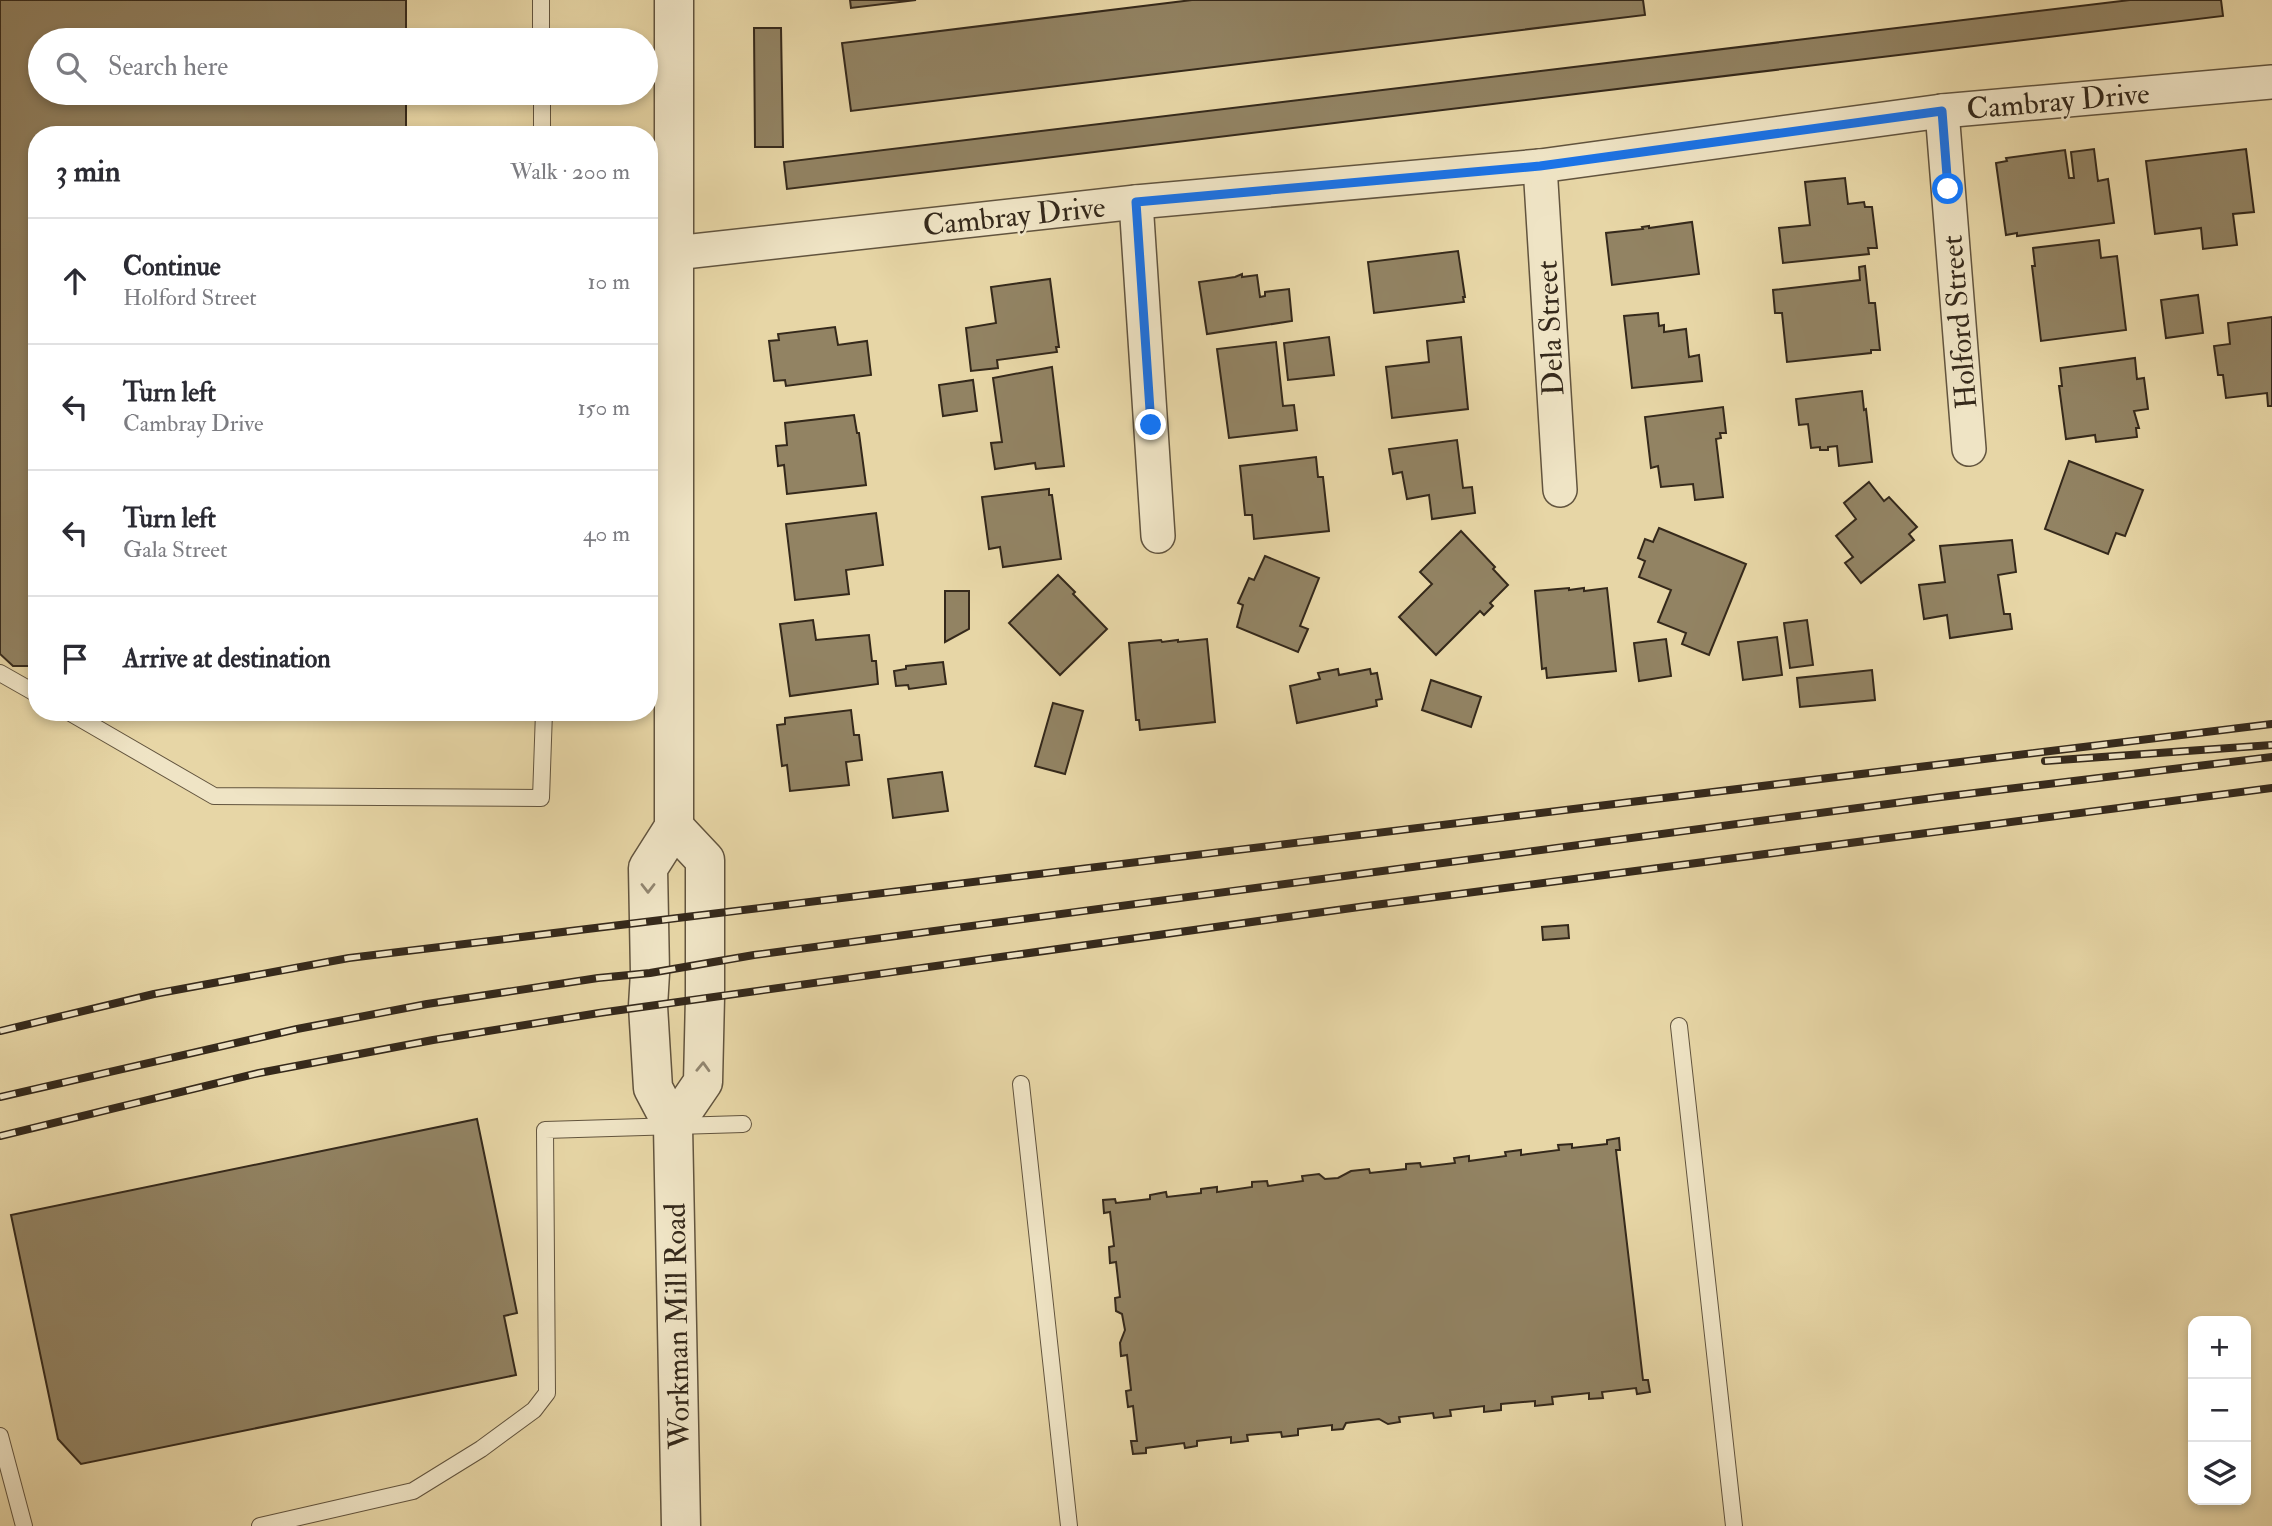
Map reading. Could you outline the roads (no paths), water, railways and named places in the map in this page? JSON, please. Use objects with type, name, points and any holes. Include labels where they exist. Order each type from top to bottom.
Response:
[{"type":"street","points":[[673,1126],[703,1082],[705,997],[705,860],[674,827],[668,674],[675,253],[674,0]]},
{"type":"street","name":"Cambray Drive","points":[[675,253],[1136,202],[1540,166],[1942,111],[2272,82]]},
{"type":"street","name":"Holford Street","points":[[1942,111],[1969,449]]},
{"type":"street","name":"Dela Street","points":[[1540,166],[1560,491]]},
{"type":"street","points":[[1136,202],[1158,536]]},
{"type":"street","name":"Workman Mill Road","points":[[674,827],[648,868],[648,1006],[653,1088],[673,1126],[681,1526]]},
{"type":"lane","points":[[541,0],[541,28]]},
{"type":"lane","points":[[542,105],[542,126]]},
{"type":"lane","points":[[0,673],[28,689]]},
{"type":"lane","points":[[85,721],[214,796],[527,798],[541,798],[544,721]]},
{"type":"lane","points":[[1679,1026],[1734,1526]]},
{"type":"lane","points":[[1021,1084],[1069,1526]]},
{"type":"lane","points":[[260,1526],[413,1491],[481,1449],[534,1410],[547,1393],[545,1130],[743,1124]]},
{"type":"lane","points":[[0,1436],[24,1526]]},
{"type":"railway","points":[[0,1031],[154,994],[349,958],[2272,724]]},
{"type":"railway","points":[[2045,761],[2272,745]]},
{"type":"railway","points":[[0,1097],[297,1029],[427,1004],[598,978],[1941,797],[2272,757]]},
{"type":"railway","points":[[0,1136],[259,1073],[433,1040],[599,1013],[1359,907],[2272,788]]}]
